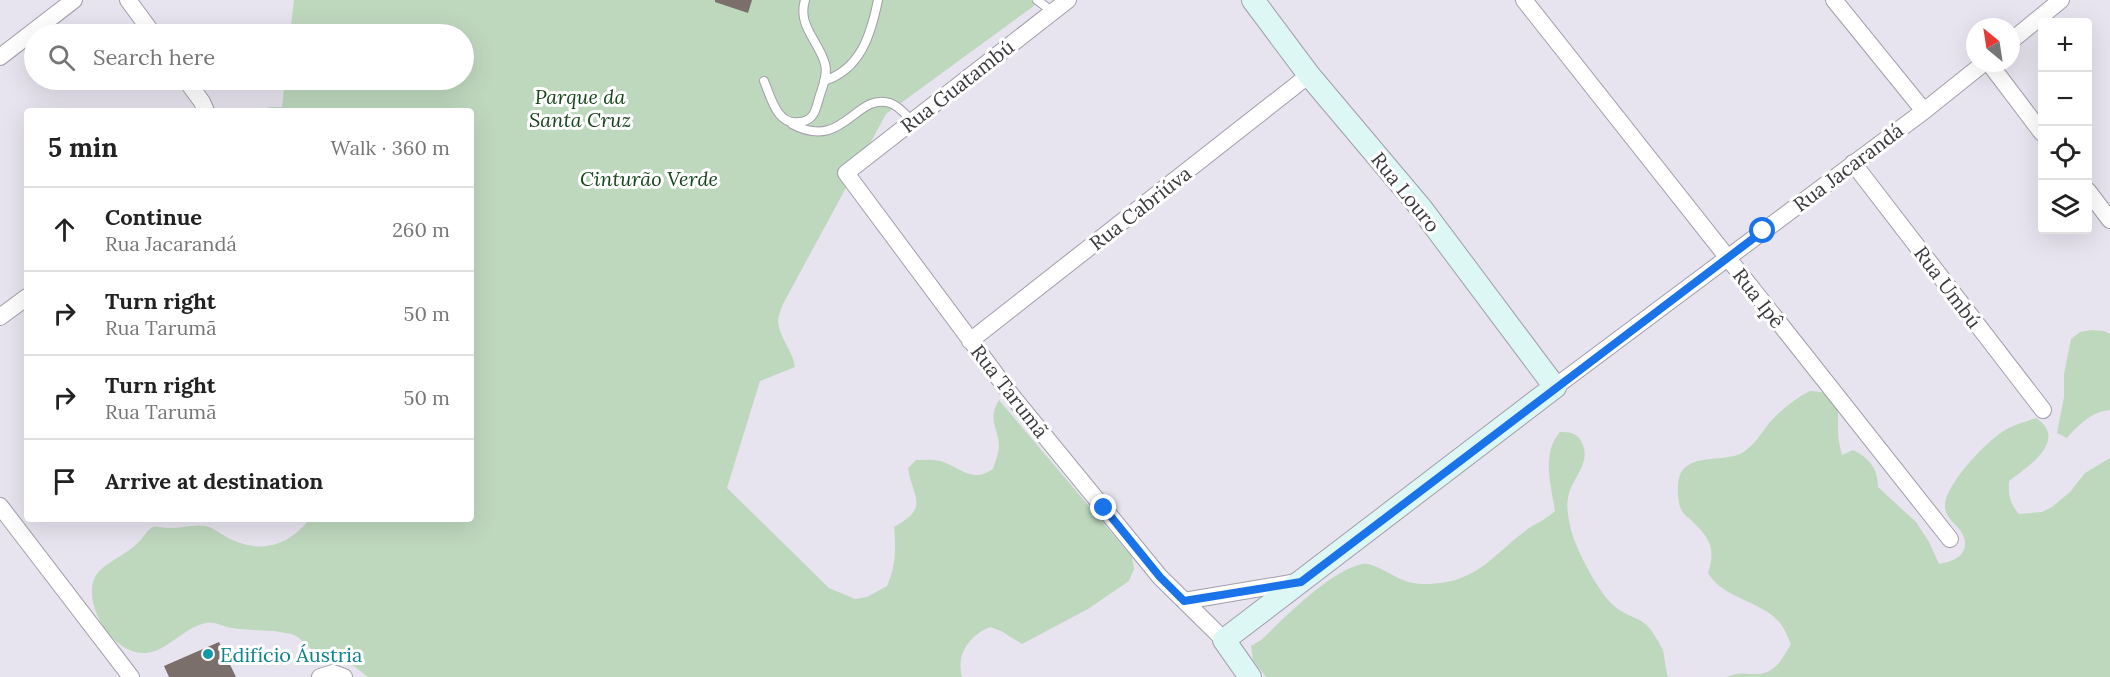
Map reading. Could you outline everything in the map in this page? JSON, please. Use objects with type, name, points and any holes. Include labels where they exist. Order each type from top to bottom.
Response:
[{"type":"street","points":[[43,24],[74,0]]},
{"type":"street","points":[[128,0],[146,24]]},
{"type":"street","name":"Rua Guatambú","points":[[846,173],[1068,0]]},
{"type":"street","name":"Rua Louro","points":[[1253,0],[1309,75],[1421,208],[1555,387]]},
{"type":"street","name":"Rua Ipê","points":[[1524,0],[1950,539]]},
{"type":"street","points":[[1834,0],[1924,111]]},
{"type":"street","points":[[2020,34],[2061,0]]},
{"type":"street","points":[[0,57],[24,39]]},
{"type":"street","name":"Rua Jacarandá","points":[[1224,640],[1973,72]]},
{"type":"street","points":[[1996,72],[2038,127]]},
{"type":"street","name":"Rua Cabriúva","points":[[970,341],[1309,75]]},
{"type":"street","points":[[193,90],[205,108]]},
{"type":"street","name":"Rua Umbú","points":[[1853,163],[2043,410]]},
{"type":"street","name":"Rua Tarumã","points":[[846,173],[1012,396],[1146,560],[1224,640],[1250,677]]},
{"type":"street","points":[[2092,196],[2110,220]]},
{"type":"street","points":[[0,317],[24,299]]},
{"type":"street","points":[[0,506],[131,677]]},
{"type":"street","points":[[1184,601],[1301,582]]},
{"type":"street","points":[[322,676],[333,673],[344,677]]},
{"type":"lane","points":[[791,123],[803,122],[812,116],[825,81],[826,64],[805,24],[803,7],[805,0]]},
{"type":"lane","points":[[825,81],[844,72],[861,52],[872,28],[878,0]]},
{"type":"lane","points":[[1037,0],[1053,12]]},
{"type":"lane","points":[[764,81],[776,110],[783,118],[803,130],[825,131],[835,128],[866,106],[876,102],[889,102],[912,121]]},
{"type":"green space","name":"Cinturão Verde","points":[[294,0],[1042,0],[886,114],[783,304],[778,322],[795,367],[760,381],[727,488],[829,588],[855,599],[867,597],[887,586],[895,557],[894,527],[912,514],[916,508],[908,468],[916,460],[928,460],[940,461],[972,475],[993,469],[999,446],[993,418],[999,400],[1132,557],[1134,569],[1129,581],[1088,609],[1022,644],[990,627],[976,635],[963,653],[962,677],[368,677],[346,661],[320,655],[291,634],[232,628],[216,623],[198,626],[158,650],[150,652],[141,653],[120,644],[110,635],[96,612],[92,588],[95,577],[104,567],[138,543],[152,527],[206,526],[242,544],[264,546],[274,545],[293,536],[307,522],[474,522],[474,108],[267,108],[282,107],[284,90],[474,90],[474,24],[291,24]]},
{"type":"green space","points":[[2091,330],[2110,334],[2110,410],[2086,419],[2067,438],[2057,433],[2071,339],[2080,332]]},
{"type":"green space","points":[[1810,391],[1828,394],[1836,402],[1838,437],[1842,455],[1853,450],[1868,460],[1876,474],[1878,487],[1916,522],[1939,564],[1960,556],[1965,547],[1961,531],[1945,509],[1947,495],[1952,485],[1986,445],[2006,430],[2036,418],[2045,426],[2048,435],[2047,444],[2035,461],[2009,481],[2010,499],[2019,514],[2042,512],[2052,507],[2070,492],[2085,473],[2110,458],[2110,677],[1727,677],[1766,673],[1776,666],[1791,644],[1782,625],[1772,615],[1723,589],[1708,573],[1711,557],[1710,544],[1680,507],[1678,491],[1680,475],[1687,466],[1694,462],[1742,453],[1754,443],[1779,413]]},
{"type":"green space","points":[[1560,432],[1576,435],[1584,450],[1583,464],[1567,502],[1571,530],[1579,550],[1598,586],[1613,605],[1651,630],[1663,650],[1668,677],[1266,677],[1253,660],[1251,646],[1261,640],[1323,584],[1337,575],[1351,568],[1368,564],[1413,583],[1433,584],[1454,580],[1477,570],[1525,531],[1552,514],[1555,511],[1549,460],[1554,441]]},
{"type":"building","points":[[715,0],[752,0],[748,13],[715,2]]},
{"type":"building","name":"Edifício Áustria","points":[[219,642],[236,677],[169,677],[164,666]]},
{"type":"place","name":"Edifício Áustria","points":[[208,654]]},
{"type":"route","points":[[1104,508],[1160,577],[1184,601],[1301,582],[1763,231]]},
{"type":"park label","name":"Parque da Santa Cruz","points":[[580,108]]}]
